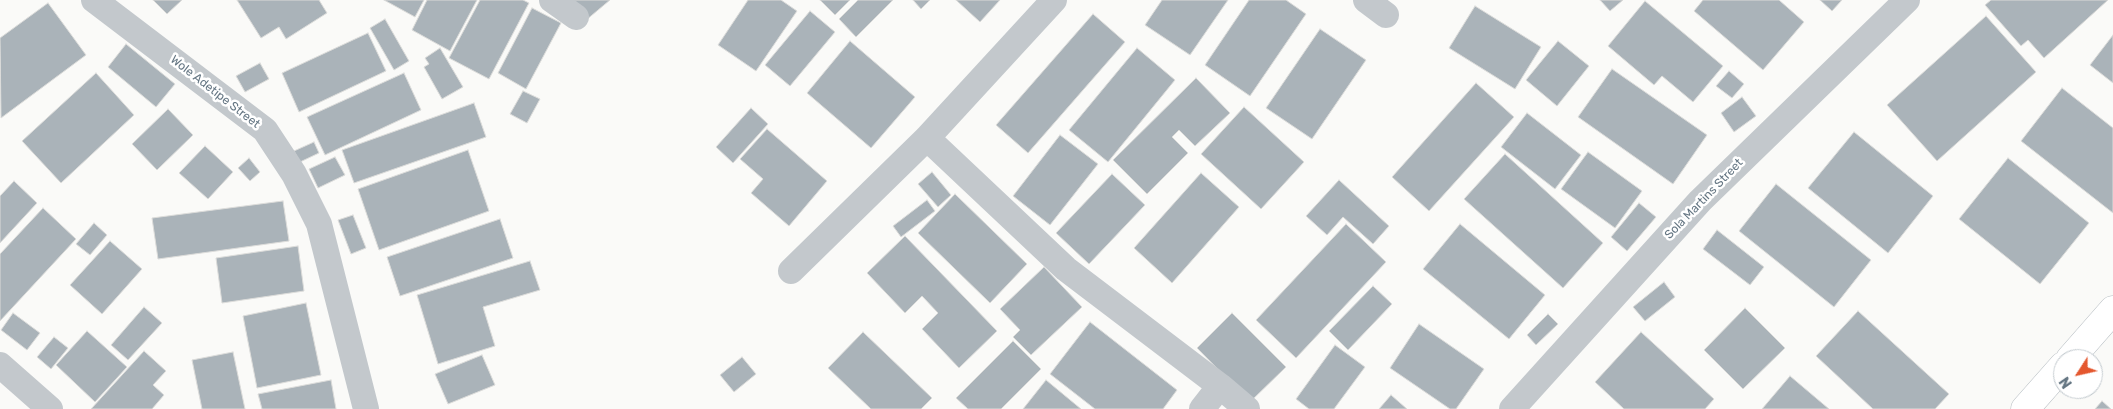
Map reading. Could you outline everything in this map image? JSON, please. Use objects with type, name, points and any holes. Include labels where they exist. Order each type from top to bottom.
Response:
[{"type":"street","name":"Wole Adetipe Street","points":[[94,0],[265,130],[294,174],[319,224],[366,409]]},
{"type":"street","points":[[552,0],[576,18]]},
{"type":"street","points":[[791,272],[927,138],[1054,0]]},
{"type":"street","name":"Sola Martins Street","points":[[1512,409],[1700,201],[1907,0]]},
{"type":"street","points":[[927,138],[1066,269],[1220,386],[1247,409]]},
{"type":"street","points":[[2079,349],[2113,310]]},
{"type":"street","points":[[0,365],[50,409]]},
{"type":"street","points":[[2025,409],[2053,377]]},
{"type":"street","points":[[1202,409],[1220,386]]},
{"type":"building","points":[[153,0],[182,0],[167,14]]},
{"type":"building","points":[[237,0],[319,0],[327,13],[286,39],[279,27],[261,38]]},
{"type":"building","points":[[384,0],[424,0],[415,17]]},
{"type":"building","points":[[427,0],[477,0],[450,51],[412,30]]},
{"type":"building","points":[[480,0],[523,0],[529,3],[489,79],[449,58]]},
{"type":"building","points":[[568,0],[610,0],[585,21]]},
{"type":"building","points":[[748,0],[781,0],[797,11],[756,71],[718,45]]},
{"type":"building","points":[[820,0],[850,0],[835,15]]},
{"type":"building","points":[[858,0],[893,0],[856,37],[839,19]]},
{"type":"building","points":[[913,0],[930,0],[921,9]]},
{"type":"building","points":[[956,0],[1000,0],[980,22]]},
{"type":"building","points":[[1162,0],[1228,0],[1190,55],[1145,25]]},
{"type":"building","points":[[1249,0],[1286,0],[1306,14],[1250,96],[1205,65]]},
{"type":"building","points":[[1600,0],[1623,0],[1610,11]]},
{"type":"building","points":[[1703,0],[1779,0],[1804,22],[1763,70],[1694,11]]},
{"type":"building","points":[[1820,0],[1842,0],[1832,11]]},
{"type":"building","points":[[1991,0],[2108,0],[2044,58],[2028,40],[2021,46],[1985,5]]},
{"type":"building","points":[[1645,1],[1723,66],[1693,102],[1662,76],[1654,85],[1608,46]]},
{"type":"building","points":[[48,3],[86,55],[1,118],[0,38]]},
{"type":"building","points":[[1475,6],[1541,47],[1515,89],[1449,48]]},
{"type":"building","points":[[532,8],[561,23],[526,89],[498,73]]},
{"type":"building","points":[[810,11],[835,32],[790,86],[765,65]]},
{"type":"building","points":[[1093,14],[1125,42],[1028,153],[996,125]]},
{"type":"building","points":[[1986,16],[2036,72],[1937,161],[1887,105]]},
{"type":"building","points":[[385,19],[409,61],[394,70],[370,28]]},
{"type":"building","points":[[1320,29],[1366,60],[1312,139],[1266,108]]},
{"type":"building","points":[[368,33],[386,71],[299,112],[282,73]]},
{"type":"building","points":[[2113,35],[2113,83],[2090,65]]},
{"type":"building","points":[[850,41],[915,97],[871,148],[807,93]]},
{"type":"building","points":[[1558,41],[1589,66],[1557,106],[1526,80]]},
{"type":"building","points":[[126,44],[175,84],[156,107],[108,67]]},
{"type":"building","points":[[440,48],[463,87],[442,99],[424,67],[429,64],[425,58]]},
{"type":"building","points":[[1137,48],[1175,80],[1108,162],[1069,130]]},
{"type":"building","points":[[260,63],[269,79],[245,92],[236,76]]},
{"type":"building","points":[[1612,69],[1707,135],[1673,184],[1578,117]]},
{"type":"building","points":[[1729,71],[1744,84],[1732,98],[1716,86]]},
{"type":"building","points":[[96,73],[134,115],[61,183],[22,141]]},
{"type":"building","points":[[404,73],[421,110],[325,155],[307,117]]},
{"type":"building","points":[[1196,78],[1230,113],[1195,146],[1179,130],[1172,137],[1188,153],[1147,194],[1113,160]]},
{"type":"building","points":[[1476,83],[1514,117],[1429,211],[1392,177]]},
{"type":"building","points":[[2062,88],[2113,128],[2113,213],[2021,141]]},
{"type":"building","points":[[523,91],[540,99],[527,123],[510,114]]},
{"type":"building","points":[[1742,97],[1756,116],[1734,132],[1721,113]]},
{"type":"building","points":[[474,103],[486,137],[354,183],[342,150]]},
{"type":"building","points":[[1244,107],[1304,162],[1261,209],[1201,154]]},
{"type":"building","points":[[751,108],[768,124],[733,163],[716,147]]},
{"type":"building","points":[[168,109],[193,135],[157,170],[132,144]]},
{"type":"building","points":[[1527,113],[1581,155],[1555,189],[1501,147]]},
{"type":"building","points":[[767,129],[827,181],[789,226],[751,193],[763,179],[740,159]]},
{"type":"building","points":[[1854,132],[1933,196],[1888,253],[1808,188]]},
{"type":"building","points":[[1060,135],[1098,164],[1050,225],[1013,196]]},
{"type":"building","points":[[314,142],[319,153],[300,162],[294,151]]},
{"type":"building","points":[[205,146],[233,172],[208,199],[179,173]]},
{"type":"building","points":[[468,150],[489,211],[379,250],[358,189]]},
{"type":"building","points":[[1588,152],[1642,191],[1615,228],[1561,189]]},
{"type":"building","points":[[1505,154],[1603,243],[1563,288],[1464,199]]},
{"type":"building","points":[[335,157],[345,175],[318,188],[309,169]]},
{"type":"building","points":[[249,158],[260,172],[250,181],[238,168]]},
{"type":"building","points":[[2008,158],[2089,223],[2040,284],[1959,219]]},
{"type":"building","points":[[932,172],[951,195],[938,207],[918,184]]},
{"type":"building","points":[[1201,173],[1239,207],[1172,283],[1134,248]]},
{"type":"building","points":[[1112,174],[1145,205],[1089,264],[1056,233]]},
{"type":"building","points":[[1339,180],[1389,226],[1373,244],[1343,217],[1327,235],[1306,216]]},
{"type":"building","points":[[14,181],[37,203],[0,243],[0,196]]},
{"type":"building","points":[[1776,184],[1871,260],[1834,307],[1739,231]]},
{"type":"building","points":[[955,194],[1027,264],[990,303],[918,233]]},
{"type":"building","points":[[927,200],[935,211],[901,237],[893,226]]},
{"type":"building","points":[[283,201],[289,241],[158,259],[152,218]]},
{"type":"building","points":[[1639,203],[1656,217],[1627,251],[1611,237]]},
{"type":"building","points":[[43,208],[76,239],[0,321],[0,254]]},
{"type":"building","points":[[353,215],[366,248],[351,254],[338,220]]},
{"type":"building","points":[[500,219],[513,258],[400,296],[387,257]]},
{"type":"building","points":[[94,223],[107,235],[90,255],[76,244]]},
{"type":"building","points":[[1346,224],[1386,262],[1296,358],[1256,320]]},
{"type":"building","points":[[1460,224],[1545,295],[1509,339],[1423,269]]},
{"type":"building","points":[[1717,230],[1764,267],[1750,285],[1703,249]]},
{"type":"building","points":[[905,236],[997,331],[959,368],[922,329],[938,313],[922,296],[905,313],[867,273]]},
{"type":"building","points":[[110,241],[142,269],[102,314],[70,285]]},
{"type":"building","points":[[298,246],[304,291],[222,303],[216,258]]},
{"type":"building","points":[[530,261],[540,290],[483,307],[495,346],[438,364],[417,295]]},
{"type":"building","points":[[1044,267],[1082,307],[1031,355],[1013,337],[1020,330],[1000,309]]},
{"type":"building","points":[[1664,282],[1675,297],[1645,321],[1633,307]]},
{"type":"building","points":[[1373,286],[1392,304],[1348,350],[1329,331]]},
{"type":"building","points":[[306,303],[321,375],[257,388],[243,316]]},
{"type":"building","points":[[144,307],[162,323],[128,360],[111,345]]},
{"type":"building","points":[[1745,308],[1785,348],[1743,389],[1704,350]]},
{"type":"building","points":[[1858,311],[1949,394],[1935,409],[1873,409],[1816,356]]},
{"type":"building","points":[[13,313],[40,333],[27,350],[1,330]]},
{"type":"building","points":[[1232,313],[1286,367],[1250,402],[1197,348]]},
{"type":"building","points":[[1548,314],[1558,324],[1536,345],[1527,335]]},
{"type":"building","points":[[1090,322],[1177,390],[1163,409],[1095,409],[1050,374]]},
{"type":"building","points":[[1419,324],[1484,369],[1456,409],[1450,409],[1390,368]]},
{"type":"building","points":[[87,331],[127,367],[95,402],[56,365]]},
{"type":"building","points":[[863,332],[932,398],[921,409],[871,409],[828,368]]},
{"type":"building","points":[[1641,332],[1714,399],[1705,409],[1624,409],[1595,382]]},
{"type":"building","points":[[54,337],[68,348],[51,369],[37,357]]},
{"type":"building","points":[[1013,341],[1041,369],[1001,409],[968,409],[956,398]]},
{"type":"building","points":[[1335,345],[1365,367],[1334,409],[1309,409],[1296,399]]},
{"type":"building","points":[[144,351],[166,371],[153,385],[164,395],[152,409],[91,409]]},
{"type":"building","points":[[233,352],[245,409],[202,409],[192,360]]},
{"type":"building","points":[[482,355],[495,385],[448,404],[435,374]]},
{"type":"building","points":[[742,357],[756,374],[734,392],[720,375]]},
{"type":"building","points":[[1790,376],[1829,409],[1762,409]]},
{"type":"building","points":[[331,380],[336,409],[262,409],[258,394]]},
{"type":"building","points":[[1046,380],[1081,409],[1023,409]]},
{"type":"building","points":[[1391,395],[1407,409],[1379,409]]},
{"type":"building","points":[[2102,401],[2111,409],[2095,409]]}]
